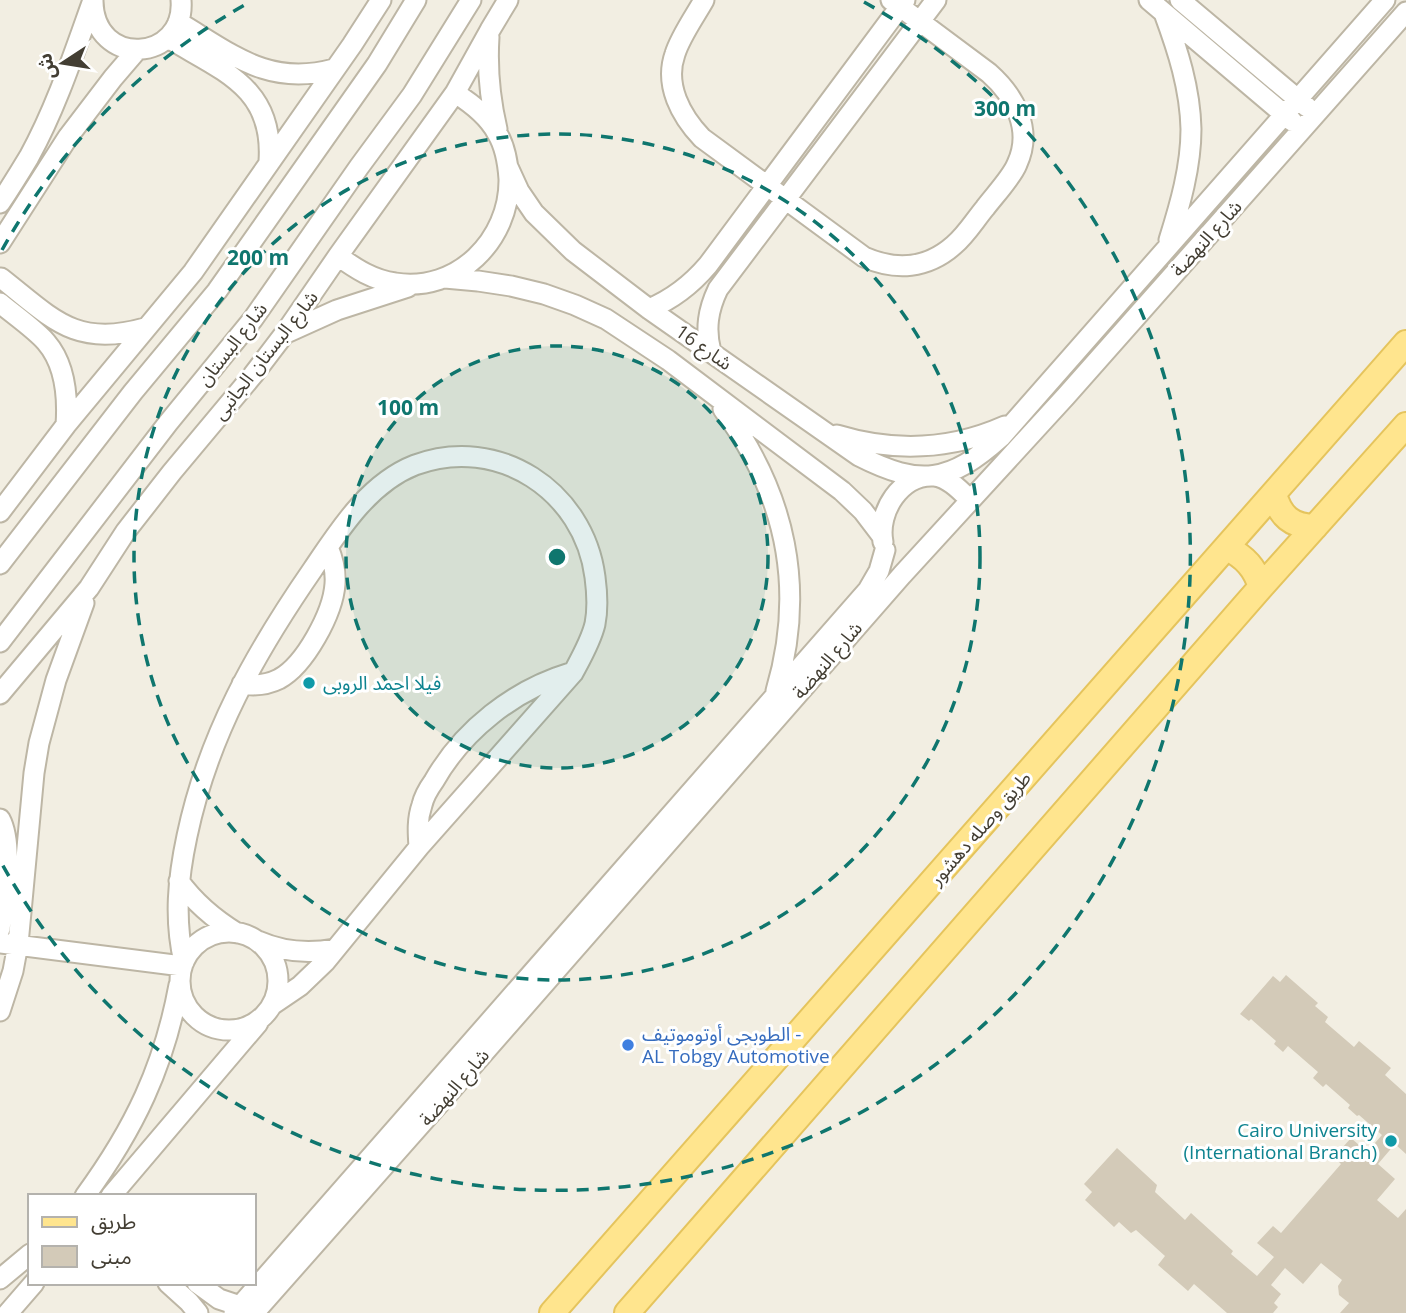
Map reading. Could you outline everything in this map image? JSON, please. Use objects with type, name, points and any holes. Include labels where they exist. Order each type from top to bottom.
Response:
[{"type":"main road","name":"طريق وصله دهشور","points":[[552,1313],[1406,343]]},
{"type":"main road","points":[[627,1313],[1261,587],[1406,425]]},
{"type":"main road","points":[[1274,494],[1283,515],[1292,522],[1315,527]]},
{"type":"main road","points":[[1227,548],[1245,559],[1261,587]]},
{"type":"street","points":[[93,0],[93,12],[104,35],[114,43],[137,50],[154,47],[173,30],[181,13],[181,0]]},
{"type":"street","points":[[0,203],[29,157],[41,131],[93,0]]},
{"type":"street","points":[[0,512],[66,425],[193,272],[381,0]]},
{"type":"street","points":[[0,564],[133,392],[217,291],[377,64],[416,0]]},
{"type":"street","name":"شارع البستان","points":[[0,642],[169,423],[253,320],[412,94],[471,0]]},
{"type":"street","name":"شارع البستان الجانبى","points":[[0,694],[89,588],[127,531],[172,472],[285,333],[455,93],[508,0]]},
{"type":"street","points":[[649,309],[691,284],[708,265],[767,186],[899,2],[920,22],[1002,85],[1013,99],[1019,115],[1022,149],[1017,166],[956,244],[942,254],[928,262],[912,266],[879,264],[864,257],[785,200],[767,186],[702,138],[682,114],[672,84],[672,68],[675,53],[704,0]]},
{"type":"street","points":[[711,352],[708,313],[718,289],[936,0]]},
{"type":"street","points":[[1149,0],[1303,129]]},
{"type":"street","points":[[1180,0],[1317,114]]},
{"type":"street","name":"شارع النهضة","points":[[781,701],[868,590],[879,571],[883,542],[882,523],[898,492],[919,479],[961,468],[1000,437],[1385,0]]},
{"type":"street","name":"شارع النهضة","points":[[244,1311],[781,701],[902,575],[1406,12]]},
{"type":"street","points":[[1164,13],[1184,71],[1191,131],[1183,190],[1167,248]]},
{"type":"street","points":[[173,30],[277,73],[306,75],[334,69]]},
{"type":"street","points":[[173,30],[241,83],[259,105],[267,125],[270,161]]},
{"type":"street","points":[[285,333],[363,300],[445,278],[469,264],[489,245],[502,221],[509,194],[508,167],[493,113],[488,72],[489,30]]},
{"type":"street","points":[[0,243],[68,137],[137,50]]},
{"type":"street","points":[[455,93],[472,104],[498,133]]},
{"type":"street","name":"شارع 16","points":[[508,167],[519,191],[534,213],[552,232],[649,309],[845,448],[887,469],[936,476]]},
{"type":"street","points":[[0,249],[5,265],[0,278],[60,324],[76,331],[111,335],[145,328]]},
{"type":"street","points":[[338,256],[355,269],[375,278],[396,284],[418,284]]},
{"type":"street","points":[[193,272],[217,291]]},
{"type":"street","name":"شارع 16","points":[[445,278],[511,286],[575,305],[606,318],[668,360],[842,491],[863,511],[883,542],[895,568],[902,575]]},
{"type":"street","points":[[0,303],[46,341],[55,356],[65,390],[66,425]]},
{"type":"street","points":[[701,385],[743,438],[759,467],[782,530],[788,563],[790,619],[781,701]]},
{"type":"street","points":[[820,429],[877,445],[917,447],[976,437],[1013,423]]},
{"type":"street","points":[[459,456],[491,459],[521,470],[547,488],[572,516],[585,541],[594,569],[597,606],[595,625],[573,673],[419,847],[325,962],[300,986],[253,1025],[235,1030],[208,1026],[187,1008],[181,990],[182,970],[177,922],[179,881],[200,785],[222,724],[276,623],[328,547],[373,492],[391,477],[413,466],[443,457],[459,456]]},
{"type":"street","points":[[936,476],[951,483],[970,500]]},
{"type":"street","points":[[242,684],[261,685],[280,678],[295,666],[309,647],[334,593],[335,569],[328,547]]},
{"type":"street","points":[[0,1011],[13,971],[9,944],[39,743],[56,680],[89,588]]},
{"type":"street","points":[[419,847],[422,803],[451,756],[477,727],[506,704],[537,686],[573,673]]},
{"type":"street","points":[[0,819],[7,837],[0,929]]},
{"type":"street","points":[[179,881],[201,906],[237,933],[278,949],[301,952],[335,949]]},
{"type":"street","points":[[91,1194],[131,1126],[152,1080],[169,1032],[182,970],[197,944],[205,938],[215,934],[237,933]]},
{"type":"street","points":[[113,1194],[266,1012],[278,988],[277,970],[270,953],[257,941]]},
{"type":"street","points":[[9,944],[182,970]]},
{"type":"street","points":[[0,1279],[28,1256]]},
{"type":"street","points":[[8,1313],[32,1285]]},
{"type":"street","points":[[171,1285],[198,1313]]},
{"type":"street","points":[[200,1285],[219,1299],[244,1311]]},
{"type":"building","name":"Cairo University (International Branch)","points":[[1286,975],[1318,1003],[1315,1006],[1328,1017],[1325,1022],[1354,1047],[1359,1041],[1391,1068],[1385,1075],[1406,1094],[1406,1154],[1395,1144],[1378,1164],[1395,1179],[1377,1200],[1398,1218],[1406,1209],[1406,1313],[1340,1313],[1349,1303],[1339,1295],[1338,1286],[1342,1280],[1321,1263],[1303,1284],[1285,1268],[1271,1285],[1281,1294],[1274,1303],[1278,1307],[1273,1313],[1227,1313],[1194,1284],[1188,1291],[1158,1265],[1165,1256],[1136,1230],[1131,1233],[1119,1222],[1114,1227],[1085,1200],[1092,1192],[1084,1184],[1117,1148],[1157,1185],[1155,1192],[1185,1220],[1191,1213],[1257,1276],[1274,1257],[1257,1243],[1273,1226],[1281,1233],[1341,1164],[1334,1157],[1351,1138],[1367,1152],[1382,1135],[1348,1108],[1350,1105],[1326,1084],[1323,1087],[1313,1078],[1318,1072],[1288,1046],[1283,1052],[1274,1044],[1276,1041],[1251,1019],[1249,1021],[1240,1014],[1273,976],[1280,982]]},
{"type":"place","name":"فيلا احمد الروبى","points":[[309,683]]},
{"type":"place","name":"الطوبجى أوتوموتيف - AL Tobgy Automotive","points":[[628,1045]]},
{"type":"place","name":"Cairo University (International Branch)","points":[[1391,1141]]}]
